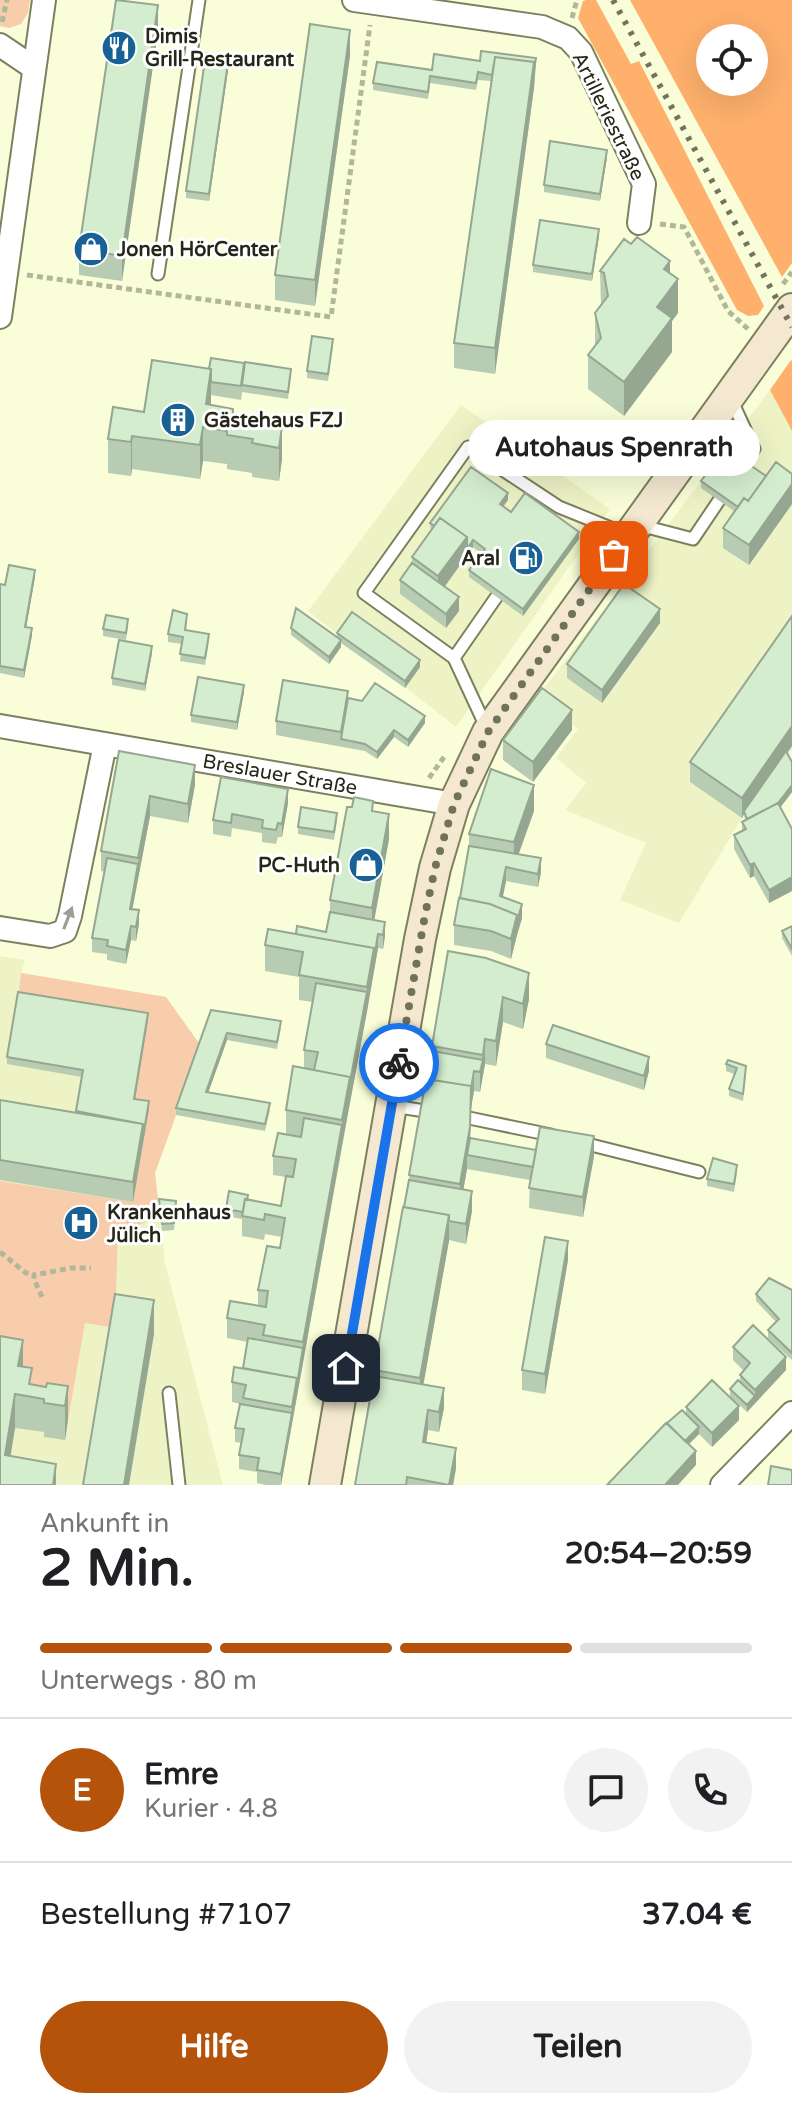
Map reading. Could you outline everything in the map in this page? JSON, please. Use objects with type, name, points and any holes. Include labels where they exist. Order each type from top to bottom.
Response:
[{"type":"main road","points":[[325,1485],[420,939],[435,868],[454,804],[488,732],[792,309]]},
{"type":"street","points":[[0,317],[44,0]]},
{"type":"street","name":"Artilleriestraße","points":[[364,1],[542,27],[568,38],[581,52],[644,184],[639,223]]},
{"type":"street","points":[[0,45],[34,68]]},
{"type":"street","name":"Breslauer Straße","points":[[0,726],[454,804]]},
{"type":"street","points":[[0,928],[50,936],[65,931],[105,744]]},
{"type":"street","points":[[722,1485],[792,1413]]},
{"type":"lane","points":[[158,274],[199,0]]},
{"type":"lane","points":[[488,732],[454,658],[364,593],[468,447],[559,507],[632,530],[693,539],[754,449],[729,395]]},
{"type":"lane","points":[[551,519],[559,507]]},
{"type":"lane","points":[[454,658],[515,570]]},
{"type":"lane","points":[[392,1106],[425,1111]]},
{"type":"lane","points":[[469,1118],[699,1172]]},
{"type":"lane","points":[[169,1393],[179,1485]]},
{"type":"path","points":[[0,32],[7,0]]},
{"type":"path","points":[[572,17],[577,0]]},
{"type":"path","points":[[6,272],[331,317],[364,1]]},
{"type":"path","points":[[639,223],[684,227],[728,311],[750,331]]},
{"type":"path","points":[[0,1252],[26,1273],[34,1275],[71,1268],[91,1268]]},
{"type":"path","points":[[34,1275],[42,1297]]},
{"type":"shaded area","points":[[0,0],[30,0],[28,13],[21,24],[9,28],[0,26]]},
{"type":"shaded area","points":[[586,0],[596,0],[631,64],[639,61],[764,306],[758,315],[748,316],[737,310],[578,18]]},
{"type":"shaded area","points":[[630,0],[792,0],[792,263],[782,277]]},
{"type":"shaded area","points":[[792,361],[792,431],[770,390]]},
{"type":"shaded area","points":[[770,390],[792,431],[792,750],[742,818],[679,923],[620,900],[646,843],[565,810],[586,783],[556,758],[578,729],[536,699]]},
{"type":"shaded area","points":[[461,405],[610,509],[456,727],[308,611]]},
{"type":"shaded area","name":"Krankenhaus Jülich","points":[[0,956],[25,960],[21,973],[166,997],[201,1046],[155,1173],[165,1263],[223,1485],[0,1485]]},
{"type":"shaded area","points":[[21,973],[166,997],[201,1046],[155,1173],[160,1216],[134,1227],[118,1228],[115,1328],[85,1323],[68,1420],[0,1370],[0,1181],[133,1202],[134,1106],[18,999]]},
{"type":"building","points":[[116,0],[158,5],[122,256],[79,249]]},
{"type":"building","points":[[310,24],[350,30],[315,280],[275,275]]},
{"type":"building","points":[[481,51],[536,58],[534,69],[534,62],[495,57],[492,75],[478,72],[476,83],[430,76],[428,92],[373,83],[377,62],[432,70],[434,54],[480,61]]},
{"type":"building","points":[[206,53],[229,56],[209,194],[186,191]]},
{"type":"building","points":[[495,57],[534,62],[495,348],[454,343]]},
{"type":"building","points":[[550,141],[607,150],[600,194],[544,185]]},
{"type":"building","points":[[540,220],[599,229],[592,274],[533,265]]},
{"type":"building","points":[[637,237],[670,261],[664,269],[678,279],[657,307],[672,318],[624,382],[588,355],[601,338],[595,313],[608,296],[604,273],[600,271],[624,239],[631,244]]},
{"type":"building","points":[[312,336],[333,339],[328,374],[307,371]]},
{"type":"building","points":[[211,358],[244,363],[241,386],[211,382]]},
{"type":"building","points":[[152,360],[211,369],[206,404],[233,409],[233,414],[258,417],[257,422],[282,426],[279,448],[252,443],[253,439],[227,435],[227,431],[203,427],[200,445],[132,436],[131,442],[108,439],[113,407],[144,412]]},
{"type":"building","points":[[245,362],[291,369],[288,392],[242,385]]},
{"type":"building","points":[[725,448],[766,476],[748,501],[744,498],[738,507],[701,481]]},
{"type":"building","points":[[776,462],[792,474],[792,484],[749,545],[723,528],[744,498],[748,501]]},
{"type":"building","points":[[471,467],[508,493],[500,504],[511,512],[525,493],[579,532],[523,609],[469,570],[485,549],[473,540],[467,549],[467,537],[440,518],[434,526],[430,523]]},
{"type":"building","points":[[440,518],[467,537],[438,576],[412,557]]},
{"type":"building","points":[[412,563],[459,597],[446,614],[400,580]]},
{"type":"building","points":[[9,565],[35,570],[25,627],[32,628],[24,670],[0,666],[0,584],[5,585]]},
{"type":"building","points":[[624,584],[660,609],[602,690],[567,664]]},
{"type":"building","points":[[296,608],[341,640],[329,657],[291,628]]},
{"type":"building","points":[[173,610],[187,614],[185,630],[209,634],[205,658],[180,654],[183,637],[168,634]]},
{"type":"building","points":[[352,612],[420,660],[405,681],[337,633]]},
{"type":"building","points":[[106,615],[128,619],[126,633],[103,629]]},
{"type":"building","points":[[792,616],[792,726],[742,798],[690,762]]},
{"type":"building","points":[[119,640],[152,646],[145,684],[112,678]]},
{"type":"building","points":[[198,677],[244,685],[237,722],[191,715]]},
{"type":"building","points":[[283,680],[348,691],[341,732],[276,721]]},
{"type":"building","points":[[375,683],[425,716],[408,740],[394,730],[377,752],[365,744],[341,739],[348,698],[362,701]]},
{"type":"building","points":[[542,688],[572,710],[533,762],[503,740]]},
{"type":"building","points":[[119,751],[195,765],[188,804],[150,796],[138,858],[101,851]]},
{"type":"building","points":[[786,751],[792,762],[792,785],[778,803],[747,819],[744,811]]},
{"type":"building","points":[[491,769],[534,785],[514,842],[469,834]]},
{"type":"building","points":[[221,777],[288,789],[282,824],[278,823],[276,830],[262,828],[263,820],[232,814],[231,823],[213,820]]},
{"type":"building","points":[[354,797],[373,801],[372,811],[389,814],[372,908],[330,900],[347,807],[352,807]]},
{"type":"building","points":[[778,803],[792,829],[792,877],[769,890],[754,863],[750,865],[734,835],[746,829],[742,822]]},
{"type":"building","points":[[301,807],[337,813],[334,832],[298,827]]},
{"type":"building","points":[[469,846],[541,858],[538,874],[506,867],[500,896],[522,904],[517,921],[517,915],[490,904],[460,898]]},
{"type":"building","points":[[107,858],[138,864],[130,909],[139,910],[136,927],[131,926],[126,950],[107,946],[108,940],[92,938]]},
{"type":"building","points":[[459,898],[490,904],[517,915],[511,939],[491,931],[454,925]]},
{"type":"building","points":[[330,912],[385,922],[383,935],[378,934],[374,959],[374,948],[296,934],[297,926],[326,932]]},
{"type":"building","points":[[792,926],[792,949],[782,931]]},
{"type":"building","points":[[268,929],[374,948],[367,987],[299,975],[303,952],[265,945]]},
{"type":"building","points":[[448,951],[486,958],[529,973],[523,1004],[503,997],[496,1041],[485,1039],[483,1055],[432,1046]]},
{"type":"building","points":[[316,983],[367,992],[350,1082],[350,1077],[314,1070],[318,1052],[304,1050]]},
{"type":"building","points":[[18,992],[148,1013],[134,1099],[149,1101],[143,1137],[143,1124],[76,1111],[83,1070],[7,1057]]},
{"type":"building","points":[[211,1010],[281,1021],[277,1042],[227,1033],[206,1092],[270,1103],[265,1124],[176,1108]]},
{"type":"building","points":[[553,1025],[649,1057],[644,1076],[546,1044]]},
{"type":"building","points":[[432,1051],[483,1060],[480,1072],[474,1071],[471,1089],[471,1086],[427,1079]]},
{"type":"building","points":[[728,1060],[746,1066],[743,1094],[729,1089],[737,1068],[726,1064]]},
{"type":"building","points":[[293,1066],[350,1077],[342,1120],[286,1110]]},
{"type":"building","points":[[426,1079],[471,1086],[470,1127],[460,1184],[409,1175]]},
{"type":"building","points":[[0,1100],[143,1124],[133,1182],[0,1160]]},
{"type":"building","points":[[304,1118],[342,1125],[303,1342],[263,1335],[265,1325],[227,1318],[230,1301],[266,1307],[268,1291],[258,1290],[267,1246],[280,1248],[285,1218],[265,1214],[264,1220],[242,1216],[245,1199],[281,1206],[286,1176],[293,1177],[296,1159],[273,1156],[278,1133],[301,1137]]},
{"type":"building","points":[[540,1127],[594,1136],[583,1197],[529,1188]]},
{"type":"building","points":[[470,1138],[536,1150],[533,1167],[467,1155]]},
{"type":"building","points":[[713,1158],[737,1165],[734,1184],[707,1179]]},
{"type":"building","points":[[409,1180],[472,1191],[466,1224],[449,1221],[449,1215],[404,1207]]},
{"type":"building","points":[[229,1191],[248,1195],[243,1212],[226,1209]]},
{"type":"building","points":[[159,1199],[176,1201],[174,1223],[162,1224]]},
{"type":"building","points":[[403,1207],[449,1215],[420,1378],[374,1370]]},
{"type":"building","points":[[545,1237],[568,1241],[545,1374],[522,1370]]},
{"type":"building","points":[[769,1278],[792,1290],[792,1353],[768,1330],[779,1319],[756,1294]]},
{"type":"building","points":[[115,1294],[154,1300],[124,1485],[83,1485]]},
{"type":"building","points":[[753,1325],[786,1357],[755,1390],[740,1375],[750,1363],[733,1347]]},
{"type":"building","points":[[0,1336],[23,1340],[18,1366],[32,1368],[29,1384],[68,1386],[65,1406],[15,1394],[5,1455],[56,1464],[53,1485],[0,1485]]},
{"type":"building","points":[[248,1338],[303,1348],[297,1384],[297,1378],[243,1368]]},
{"type":"building","points":[[234,1367],[297,1378],[292,1407],[243,1398],[246,1385],[232,1382]]},
{"type":"building","points":[[374,1376],[444,1388],[439,1412],[428,1410],[423,1442],[456,1448],[449,1485],[407,1477],[406,1485],[355,1485]]},
{"type":"building","points":[[712,1380],[739,1406],[712,1433],[686,1407]]},
{"type":"building","points":[[738,1380],[755,1396],[747,1405],[730,1389]]},
{"type":"building","points":[[240,1404],[292,1413],[281,1474],[257,1470],[259,1458],[239,1455],[244,1429],[235,1428]]},
{"type":"building","points":[[682,1410],[699,1427],[685,1441],[667,1423]]},
{"type":"building","points":[[666,1423],[696,1451],[665,1485],[607,1485]]},
{"type":"building","points":[[771,1466],[792,1470],[792,1485],[768,1485]]},
{"type":"railway","points":[[613,0],[792,327]]},
{"type":"way so far","points":[[399,1063],[425,915],[454,804],[488,732],[614,555]]},
{"type":"place","name":"Dimis Grill-Restaurant","points":[[119,48]]},
{"type":"place","name":"Jonen HörCenter","points":[[91,249]]},
{"type":"place","name":"Gästehaus FZJ","points":[[178,420]]},
{"type":"place","name":"Autohaus Spenrath","points":[[614,555]]},
{"type":"place","name":"Aral","points":[[526,558]]},
{"type":"place","name":"PC-Huth","points":[[366,865]]},
{"type":"place","name":"Krankenhaus Jülich","points":[[81,1223]]},
{"type":"route","points":[[346,1368],[399,1063]]}]
